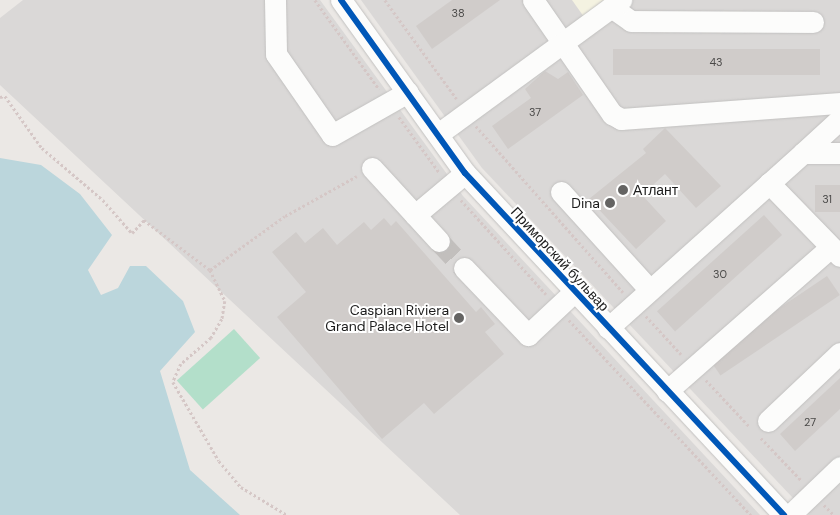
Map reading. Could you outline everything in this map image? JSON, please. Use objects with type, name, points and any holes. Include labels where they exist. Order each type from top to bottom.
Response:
[{"type":"street","points":[[275,0],[276,54],[332,135],[408,92]]},
{"type":"street","name":"Приморский бульвар","points":[[341,0],[465,173],[784,515]]},
{"type":"street","points":[[534,0],[612,114],[621,119],[840,103]]},
{"type":"street","points":[[438,134],[616,4],[631,21],[813,22]]},
{"type":"street","points":[[608,328],[837,124]]},
{"type":"street","points":[[803,153],[840,153]]},
{"type":"street","points":[[372,168],[440,241]]},
{"type":"street","points":[[415,215],[465,173]]},
{"type":"street","points":[[667,391],[835,252],[769,183]]},
{"type":"street","points":[[561,192],[650,290]]},
{"type":"street","points":[[464,268],[528,335],[574,292]]},
{"type":"street","points":[[768,421],[840,353]]},
{"type":"street","points":[[790,515],[840,468]]},
{"type":"path","points":[[0,97],[5,96],[42,148],[103,200],[132,233],[144,220],[210,270],[225,301],[222,319],[211,338],[181,364],[173,382],[219,461],[241,487],[287,515]]},
{"type":"path","points":[[210,270],[285,216],[372,168]]},
{"type":"shaded area","points":[[23,0],[320,0],[463,196],[760,515],[460,515],[0,85],[0,18]]},
{"type":"shaded area","points":[[361,0],[840,0],[840,515],[809,515],[482,168]]},
{"type":"shaded area","points":[[572,0],[607,0],[584,17]]},
{"type":"green space","points":[[234,329],[260,358],[203,410],[177,381]]},
{"type":"water","points":[[0,158],[41,165],[80,194],[112,235],[88,270],[101,295],[118,288],[130,266],[146,266],[183,301],[195,332],[160,371],[190,470],[240,515],[0,515]]},
{"type":"building","points":[[452,0],[500,0],[432,49],[416,26]]},
{"type":"building","points":[[613,49],[820,49],[820,75],[613,75]]},
{"type":"building","points":[[545,71],[558,79],[568,72],[583,95],[508,149],[492,126],[531,98],[525,89]]},
{"type":"building","name":"Атлант","points":[[665,128],[721,186],[696,208],[665,174],[642,195],[666,221],[636,249],[589,199],[646,153],[643,149]]},
{"type":"building","points":[[815,185],[840,185],[840,212],[815,212]]},
{"type":"building","points":[[764,215],[782,235],[675,331],[657,311]]},
{"type":"building","points":[[384,218],[391,226],[396,221],[476,312],[481,307],[495,324],[485,332],[504,354],[434,414],[424,403],[382,439],[277,317],[306,292],[272,252],[296,232],[305,243],[323,228],[337,245],[364,222],[371,230]]},
{"type":"building","points":[[827,276],[840,295],[720,376],[708,357]]},
{"type":"building","points":[[840,378],[840,409],[795,451],[780,434]]},
{"type":"tunnel","points":[[439,241],[464,268]]},
{"type":"cycle path","points":[[341,0],[465,173],[784,515]]},
{"type":"place","name":"Атлант","points":[[623,190]]},
{"type":"place","name":"Dina","points":[[610,203]]},
{"type":"place","name":"Caspian Riviera Grand Palace Hotel","points":[[459,318]]}]
